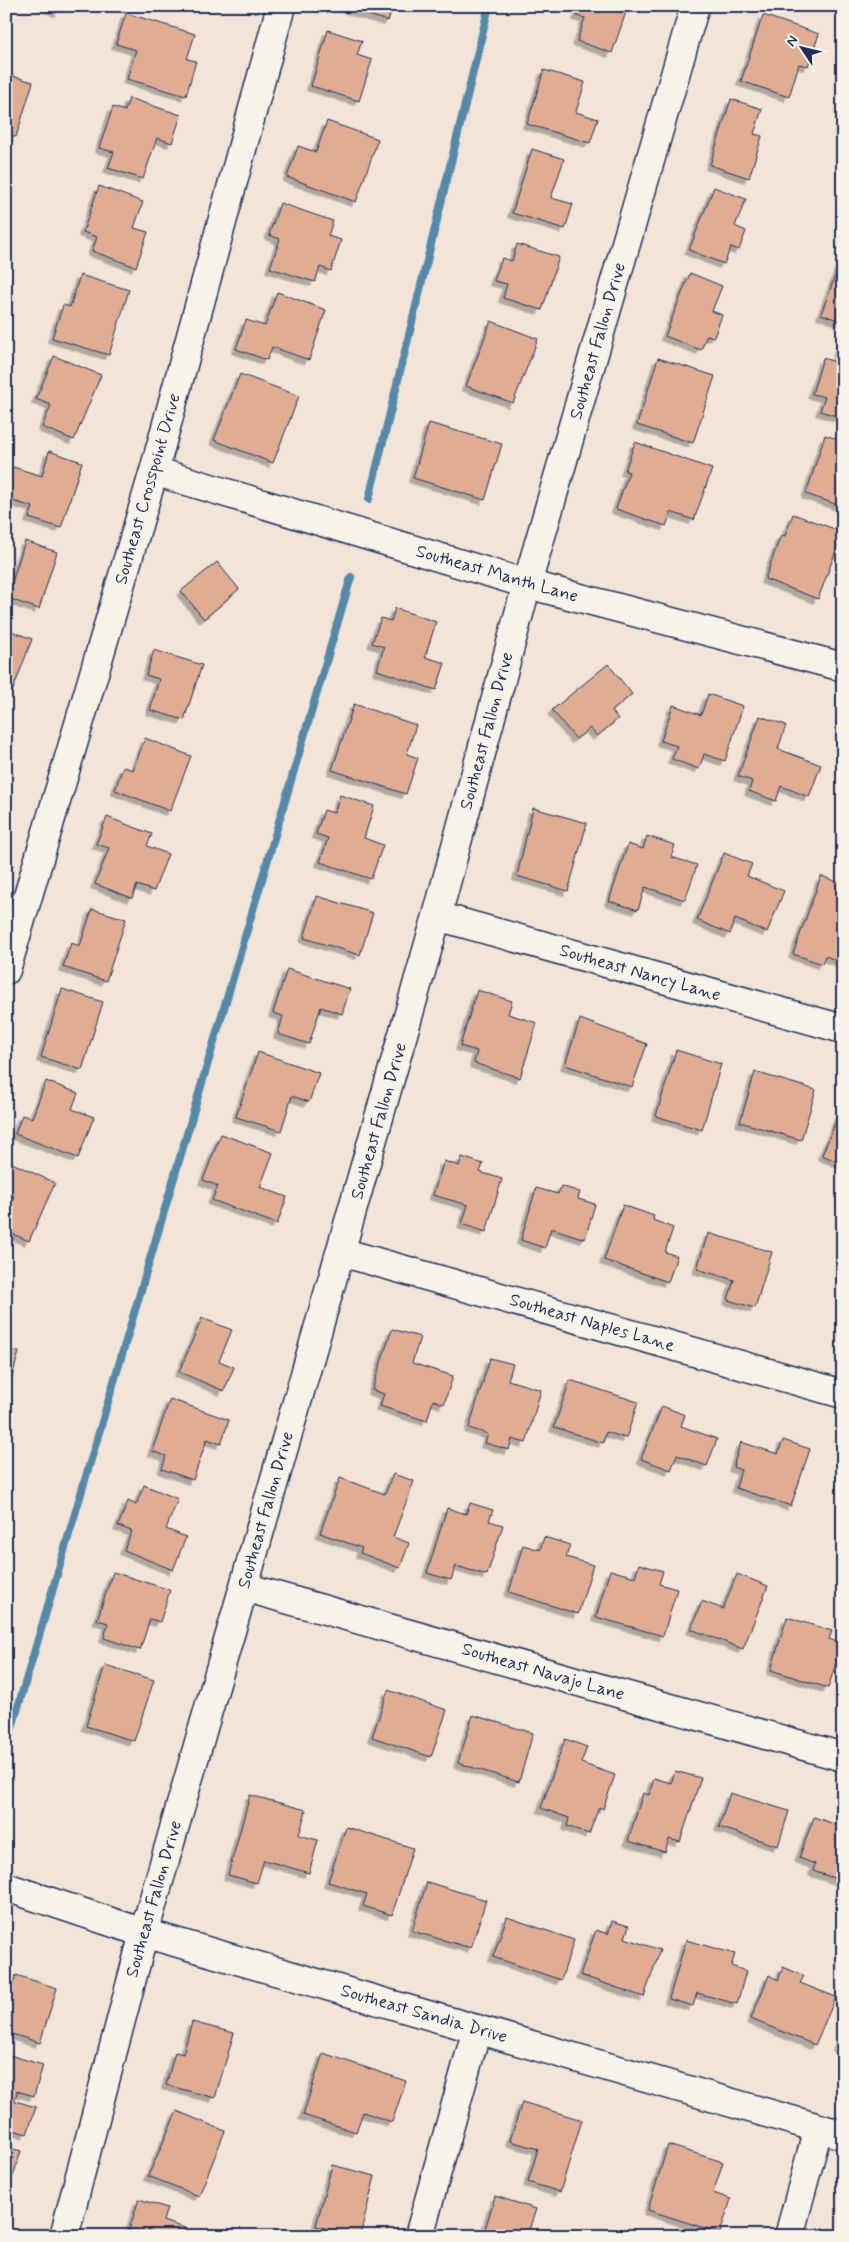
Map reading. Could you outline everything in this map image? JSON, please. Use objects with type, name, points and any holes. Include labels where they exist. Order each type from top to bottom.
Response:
[{"type":"street","name":"Southeast Crosspoint Drive","points":[[6,970],[154,471],[281,6]]},
{"type":"street","name":"Southeast Fallon Drive","points":[[64,2236],[144,1933],[437,916],[527,584],[695,6]]},
{"type":"street","name":"Southeast Manth Lane","points":[[154,471],[527,584],[843,667]]},
{"type":"street","name":"Southeast Nancy Lane","points":[[437,916],[843,1030]]},
{"type":"street","name":"Southeast Naples Lane","points":[[341,1252],[843,1394]]},
{"type":"street","name":"Southeast Navajo Lane","points":[[244,1587],[843,1757]]},
{"type":"street","name":"Southeast Sandia Drive","points":[[6,1887],[144,1933],[831,2132]]},
{"type":"street","points":[[418,2236],[478,2029]]},
{"type":"street","points":[[789,2236],[831,2132]]},
{"type":"building","points":[[43,6],[61,6],[59,12]]},
{"type":"building","points":[[340,6],[393,6],[388,21]]},
{"type":"building","points":[[581,6],[628,6],[612,53],[577,41],[585,18],[577,16]]},
{"type":"building","points":[[126,13],[195,34],[187,59],[196,61],[186,96],[127,79],[136,50],[116,44]]},
{"type":"building","points":[[763,15],[819,34],[808,66],[799,64],[789,97],[741,81]]},
{"type":"building","points":[[328,30],[362,41],[357,55],[372,60],[359,101],[311,86]]},
{"type":"building","points":[[544,70],[585,82],[576,112],[598,119],[590,143],[527,124]]},
{"type":"building","points":[[6,74],[33,82],[16,137],[6,134]]},
{"type":"building","points":[[129,98],[181,115],[172,143],[157,138],[143,179],[108,168],[114,152],[99,148],[113,107],[125,111]]},
{"type":"building","points":[[731,99],[762,109],[754,134],[762,136],[749,178],[710,165]]},
{"type":"building","points":[[327,121],[378,139],[356,202],[287,177],[298,146],[316,152]]},
{"type":"building","points":[[532,149],[564,159],[551,198],[573,204],[565,229],[512,213]]},
{"type":"building","points":[[99,186],[143,202],[134,228],[148,232],[136,267],[92,251],[97,237],[83,232]]},
{"type":"building","points":[[714,187],[746,199],[735,226],[746,231],[739,250],[731,247],[724,264],[689,250]]},
{"type":"building","points":[[280,203],[333,221],[328,236],[341,240],[331,271],[320,267],[315,282],[270,268],[280,239],[269,235]]},
{"type":"building","points":[[517,244],[559,257],[542,310],[503,298],[507,284],[494,281],[502,258],[512,261]]},
{"type":"building","points":[[843,255],[843,322],[821,314]]},
{"type":"building","points":[[690,273],[722,286],[712,311],[722,315],[714,337],[707,335],[701,350],[665,336]]},
{"type":"building","points":[[80,275],[129,290],[109,355],[52,338],[63,305],[70,307]]},
{"type":"building","points":[[277,292],[326,310],[309,360],[272,347],[267,360],[236,349],[246,320],[265,326]]},
{"type":"building","points":[[491,321],[538,339],[513,403],[466,386]]},
{"type":"building","points":[[840,343],[843,344],[843,418],[820,411],[825,397],[812,394],[823,358],[835,362]]},
{"type":"building","points":[[54,356],[101,375],[74,440],[42,427],[51,405],[36,399]]},
{"type":"building","points":[[658,358],[715,376],[693,443],[637,425]]},
{"type":"building","points":[[240,374],[299,396],[273,463],[214,440]]},
{"type":"building","points":[[429,423],[502,444],[485,500],[413,478]]},
{"type":"building","points":[[825,435],[843,441],[841,506],[806,494]]},
{"type":"building","points":[[635,442],[712,469],[694,520],[671,512],[666,526],[616,509],[629,472],[625,471]]},
{"type":"building","points":[[49,451],[82,462],[61,528],[29,518],[33,507],[6,499],[6,487],[13,467],[42,476]]},
{"type":"building","points":[[793,514],[843,532],[818,599],[765,579],[781,535],[785,536]]},
{"type":"building","points":[[25,541],[57,552],[39,609],[7,598]]},
{"type":"building","points":[[217,562],[239,589],[204,619],[181,591]]},
{"type":"building","points":[[395,608],[436,622],[425,657],[445,663],[436,690],[377,670],[384,647],[372,643],[381,618],[391,621]]},
{"type":"building","points":[[6,629],[32,639],[11,695],[6,693]]},
{"type":"building","points":[[154,650],[202,665],[184,720],[150,710],[159,679],[146,675]]},
{"type":"building","points":[[608,664],[632,694],[612,711],[618,719],[597,736],[590,728],[576,739],[552,710]]},
{"type":"building","points":[[708,694],[743,706],[725,761],[704,754],[699,769],[672,759],[677,746],[661,741],[673,705],[701,715]]},
{"type":"building","points":[[354,704],[416,725],[407,754],[418,758],[406,794],[332,770]]},
{"type":"building","points":[[760,716],[786,725],[778,749],[821,765],[809,797],[781,786],[776,801],[749,791],[752,781],[738,776]]},
{"type":"building","points":[[145,738],[191,756],[170,811],[115,790],[123,767],[133,770]]},
{"type":"building","points":[[340,795],[374,806],[364,838],[383,845],[371,879],[320,862],[328,838],[316,834],[324,810],[334,813]]},
{"type":"building","points":[[533,808],[587,823],[568,891],[517,876]]},
{"type":"building","points":[[107,817],[152,834],[147,846],[168,854],[154,891],[137,885],[132,898],[95,884],[109,848],[96,844]]},
{"type":"building","points":[[647,836],[675,845],[671,857],[697,865],[685,900],[645,887],[638,910],[609,901],[628,844],[643,849]]},
{"type":"building","points":[[724,853],[752,864],[747,876],[784,891],[767,932],[735,919],[730,934],[697,920]]},
{"type":"building","points":[[821,876],[843,884],[843,901],[839,911],[843,912],[841,962],[825,956],[822,964],[793,954]]},
{"type":"building","points":[[317,896],[373,913],[360,955],[304,938]]},
{"type":"building","points":[[92,909],[126,919],[106,981],[63,967],[71,943],[80,946]]},
{"type":"building","points":[[287,969],[350,989],[342,1014],[321,1007],[309,1044],[278,1034],[283,1016],[273,1013]]},
{"type":"building","points":[[62,989],[103,1002],[82,1070],[41,1057]]},
{"type":"building","points":[[477,990],[512,1001],[508,1014],[537,1023],[520,1078],[474,1063],[477,1051],[460,1046]]},
{"type":"building","points":[[580,1019],[647,1044],[632,1087],[565,1065]]},
{"type":"building","points":[[676,1050],[721,1064],[702,1130],[656,1116]]},
{"type":"building","points":[[258,1052],[319,1073],[309,1102],[292,1096],[281,1131],[236,1117]]},
{"type":"building","points":[[755,1072],[816,1090],[801,1140],[740,1122]]},
{"type":"building","points":[[46,1081],[78,1093],[72,1109],[94,1117],[78,1158],[15,1134],[22,1115],[32,1118]]},
{"type":"building","points":[[840,1112],[843,1113],[843,1164],[822,1155]]},
{"type":"building","points":[[221,1134],[273,1153],[260,1187],[287,1197],[277,1224],[212,1200],[218,1186],[203,1180]]},
{"type":"building","points":[[462,1157],[483,1164],[480,1172],[502,1179],[486,1232],[462,1224],[468,1205],[433,1195],[444,1161],[459,1166]]},
{"type":"building","points":[[10,1162],[55,1183],[29,1241],[6,1231],[6,1212],[14,1196],[6,1192],[6,1171]]},
{"type":"building","points":[[561,1186],[580,1192],[578,1199],[595,1204],[585,1239],[551,1228],[545,1248],[521,1240],[536,1188],[558,1194]]},
{"type":"building","points":[[623,1205],[654,1216],[653,1220],[673,1228],[665,1252],[677,1256],[668,1282],[604,1260]]},
{"type":"building","points":[[708,1233],[772,1252],[755,1308],[728,1300],[734,1280],[697,1269]]},
{"type":"building","points":[[202,1318],[232,1330],[219,1361],[234,1367],[224,1391],[179,1372]]},
{"type":"building","points":[[392,1329],[420,1337],[412,1363],[453,1376],[444,1404],[433,1400],[427,1421],[380,1406],[384,1394],[372,1390]]},
{"type":"building","points":[[6,1349],[19,1352],[6,1398]]},
{"type":"building","points":[[490,1358],[513,1364],[508,1380],[541,1390],[526,1443],[512,1439],[509,1450],[485,1443],[488,1434],[469,1428]]},
{"type":"building","points":[[570,1380],[638,1402],[626,1438],[606,1432],[603,1443],[554,1427]]},
{"type":"building","points":[[170,1399],[229,1420],[221,1444],[207,1439],[193,1480],[162,1469],[166,1456],[152,1451]]},
{"type":"building","points":[[662,1406],[685,1415],[681,1426],[717,1439],[707,1466],[677,1455],[671,1470],[641,1459]]},
{"type":"building","points":[[783,1440],[810,1449],[791,1506],[736,1488],[741,1470],[733,1467],[741,1442],[778,1454]]},
{"type":"building","points":[[393,1474],[414,1481],[393,1537],[409,1543],[400,1568],[360,1553],[362,1548],[320,1533],[340,1478],[385,1494]]},
{"type":"building","points":[[144,1485],[178,1499],[166,1529],[186,1537],[173,1570],[124,1550],[132,1531],[118,1526],[128,1501],[136,1505]]},
{"type":"building","points":[[470,1503],[493,1510],[489,1521],[503,1525],[487,1575],[456,1566],[451,1580],[427,1573],[447,1508],[466,1514]]},
{"type":"building","points":[[544,1537],[570,1545],[566,1557],[593,1565],[578,1614],[509,1592],[523,1545],[540,1550]]},
{"type":"building","points":[[639,1564],[663,1571],[659,1584],[677,1589],[663,1636],[596,1617],[610,1570],[635,1577]]},
{"type":"building","points":[[113,1572],[170,1590],[160,1622],[150,1619],[140,1650],[104,1638],[108,1623],[97,1620]]},
{"type":"building","points":[[737,1574],[768,1586],[743,1649],[691,1629],[702,1601],[723,1609]]},
{"type":"building","points":[[787,1617],[832,1631],[829,1639],[842,1644],[828,1688],[771,1670]]},
{"type":"building","points":[[105,1665],[154,1680],[134,1741],[86,1726]]},
{"type":"building","points":[[388,1690],[447,1710],[431,1757],[372,1737]]},
{"type":"building","points":[[473,1715],[533,1733],[519,1782],[458,1763]]},
{"type":"building","points":[[565,1739],[587,1747],[581,1763],[615,1775],[603,1809],[599,1807],[589,1834],[567,1826],[569,1818],[541,1808]]},
{"type":"building","points":[[675,1771],[701,1778],[680,1842],[669,1839],[665,1852],[628,1841],[643,1793],[649,1795],[654,1778],[671,1783]]},
{"type":"building","points":[[730,1793],[789,1811],[778,1846],[719,1827]]},
{"type":"building","points":[[250,1795],[306,1810],[299,1835],[318,1840],[309,1873],[264,1860],[257,1883],[228,1875]]},
{"type":"building","points":[[814,1817],[843,1827],[843,1881],[813,1871],[815,1864],[799,1858]]},
{"type":"building","points":[[346,1827],[413,1848],[392,1915],[363,1906],[367,1894],[328,1882]]},
{"type":"building","points":[[427,1882],[486,1900],[471,1948],[412,1931]]},
{"type":"building","points":[[507,1917],[574,1940],[561,1980],[493,1957]]},
{"type":"building","points":[[612,1921],[629,1926],[625,1938],[660,1950],[644,1997],[580,1975],[596,1930],[608,1934]]},
{"type":"building","points":[[686,1940],[735,1954],[731,1966],[746,1971],[737,2004],[697,1993],[693,2006],[669,1999]]},
{"type":"building","points":[[783,1967],[804,1976],[800,1983],[836,1997],[815,2045],[751,2019],[769,1975],[778,1980]]},
{"type":"building","points":[[16,1975],[57,1988],[40,2043],[6,2032],[6,1990],[10,1991]]},
{"type":"building","points":[[192,2022],[234,2033],[215,2098],[166,2085],[175,2052],[183,2054]]},
{"type":"building","points":[[843,2030],[843,2049],[837,2047]]},
{"type":"building","points":[[323,2053],[406,2081],[392,2122],[363,2112],[356,2132],[303,2115]]},
{"type":"building","points":[[6,2054],[43,2065],[34,2096],[17,2091],[15,2101],[36,2107],[27,2134],[6,2128]]},
{"type":"building","points":[[522,2102],[582,2120],[560,2192],[528,2182],[538,2149],[510,2141]]},
{"type":"building","points":[[177,2111],[225,2131],[199,2196],[148,2176]]},
{"type":"building","points":[[668,2145],[723,2162],[713,2193],[731,2199],[720,2233],[648,2210]]},
{"type":"building","points":[[6,2147],[21,2151],[6,2198]]},
{"type":"building","points":[[332,2165],[375,2176],[360,2236],[316,2226]]},
{"type":"building","points":[[495,2196],[536,2209],[527,2236],[483,2236]]},
{"type":"building","points":[[139,2199],[167,2208],[163,2221],[185,2228],[182,2236],[127,2236]]},
{"type":"waterway","points":[[369,499],[489,6]]},
{"type":"waterway","points":[[6,1748],[351,577]]}]
